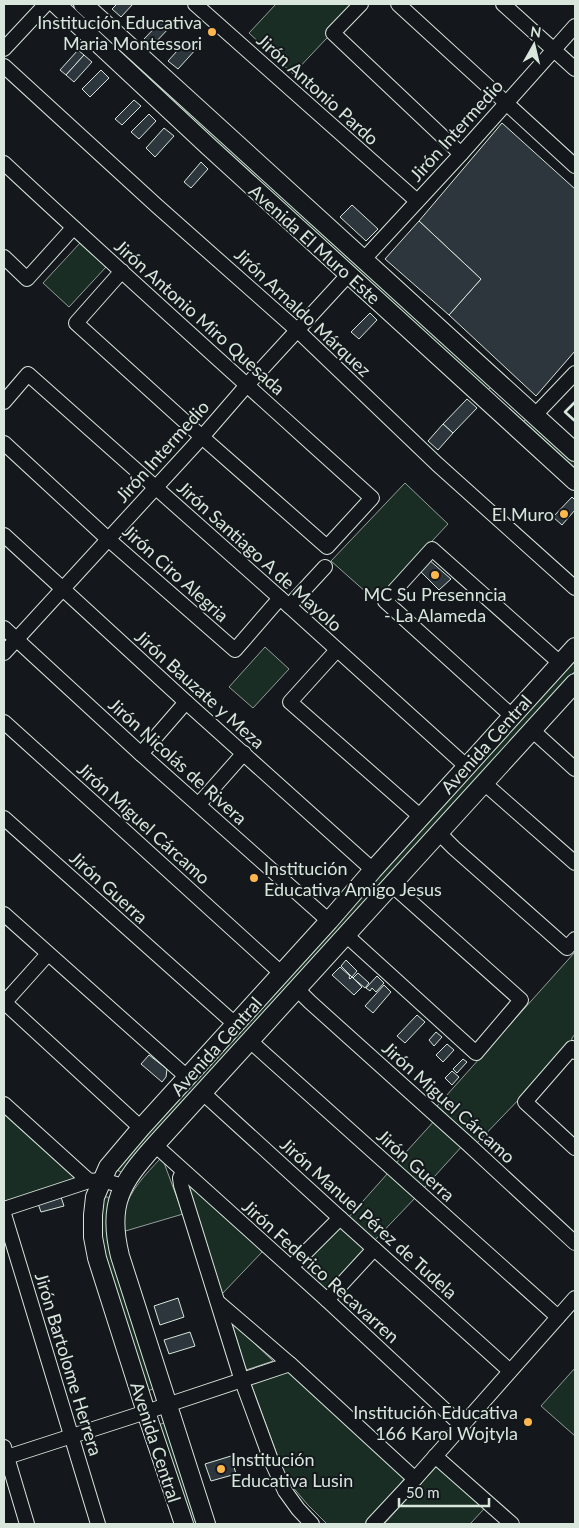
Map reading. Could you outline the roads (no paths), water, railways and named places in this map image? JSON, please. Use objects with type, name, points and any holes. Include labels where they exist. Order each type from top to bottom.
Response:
[{"type":"main road","name":"Avenida El Muro Este","points":[[56,4],[575,482]]},
{"type":"main road","name":"Avenida El Muro Este","points":[[83,4],[575,452]]},
{"type":"main road","points":[[498,412],[513,396]]},
{"type":"main road","name":"Avenida Central","points":[[184,1524],[97,1258],[93,1237],[95,1181],[466,766],[575,647]]},
{"type":"main road","name":"Avenida Central","points":[[206,1524],[120,1256],[115,1236],[115,1214],[118,1199],[131,1173],[155,1145],[575,683]]},
{"type":"street","points":[[4,48],[46,4]]},
{"type":"street","name":"Jirón Antonio Pardo","points":[[195,4],[417,201]]},
{"type":"street","points":[[361,4],[333,33],[461,154]]},
{"type":"street","points":[[398,4],[575,166]]},
{"type":"street","points":[[503,4],[575,69]]},
{"type":"street","name":"Jirón Intermedio","points":[[364,259],[575,26]]},
{"type":"street","name":"Jirón Arnaldo Márquez","points":[[4,66],[157,206],[297,330],[437,464],[575,588]]},
{"type":"street","name":"Jirón Antonio Miro Quesada","points":[[4,163],[73,228],[372,498],[327,547],[202,437]]},
{"type":"street","points":[[4,257],[26,279],[73,228]]},
{"type":"street","points":[[122,271],[76,323],[202,437]]},
{"type":"street","name":"Jirón Intermedio","points":[[4,653],[348,274]]},
{"type":"street","points":[[535,416],[575,373]]},
{"type":"street","name":"Jirón Santiago A de Mayolo","points":[[4,402],[28,374],[466,766]]},
{"type":"street","name":"Jirón Ciro Alegria","points":[[4,443],[235,650],[284,602]]},
{"type":"street","name":"Jirón Bauzate y Meza","points":[[4,536],[373,870]]},
{"type":"street","points":[[512,716],[385,601],[432,549],[560,663]]},
{"type":"street","points":[[284,602],[325,567]]},
{"type":"street","name":"Jirón Nicolás de Rivera","points":[[4,628],[141,754],[329,921]]},
{"type":"street","points":[[337,650],[290,702],[421,817]]},
{"type":"street","points":[[141,754],[186,702]]},
{"type":"street","name":"Jirón Miguel Cárcamo","points":[[4,722],[281,973]]},
{"type":"street","points":[[532,730],[575,769]]},
{"type":"street","points":[[199,804],[244,753]]},
{"type":"street","points":[[484,783],[575,863]]},
{"type":"street","name":"Jirón Guerra","points":[[4,818],[235,1024]]},
{"type":"street","points":[[439,833],[454,848],[571,944]]},
{"type":"street","points":[[346,935],[476,1053],[521,1000],[392,885]]},
{"type":"street","points":[[5,918],[187,1077]]},
{"type":"street","points":[[48,954],[4,1002],[141,1128]]},
{"type":"street","name":"Jirón Miguel Cárcamo","points":[[297,989],[575,1243]]},
{"type":"street","name":"Jirón Guerra","points":[[250,1041],[558,1317]]},
{"type":"street","points":[[574,1050],[525,1102],[575,1148]]},
{"type":"street","name":"Jirón Manuel Pérez de Tudela","points":[[203,1093],[510,1371]]},
{"type":"street","points":[[4,1104],[95,1181]]},
{"type":"street","name":"Jirón Federico Recavarren","points":[[155,1145],[462,1425]]},
{"type":"street","points":[[183,1171],[180,1178],[181,1185],[242,1381],[271,1460],[285,1491],[298,1510],[312,1524]]},
{"type":"street","points":[[4,1215],[95,1181],[124,1186]]},
{"type":"street","name":"Jirón Bartolome Herrera","points":[[4,1215],[98,1524]]},
{"type":"street","points":[[292,1268],[340,1218]]},
{"type":"street","points":[[327,1300],[374,1248]]},
{"type":"street","points":[[373,1524],[575,1298]]},
{"type":"street","points":[[218,1302],[290,1364],[415,1479]]},
{"type":"street","points":[[28,1524],[5,1454],[72,1436],[290,1364]]},
{"type":"street","points":[[435,1456],[512,1524]]},
{"type":"place","name":"Institución Educativa Maria Montessori","points":[[212,32]]},
{"type":"place","name":"El Muro","points":[[564,514]]},
{"type":"place","name":"MC Su Presenncia - La Alameda","points":[[435,575]]},
{"type":"place","name":"Institución Educativa Amigo Jesus","points":[[254,878]]},
{"type":"place","name":"Institución Educativa 166 Karol Wojtyla","points":[[528,1422]]},
{"type":"place","name":"Institución Educativa Lusin","points":[[221,1469]]}]
